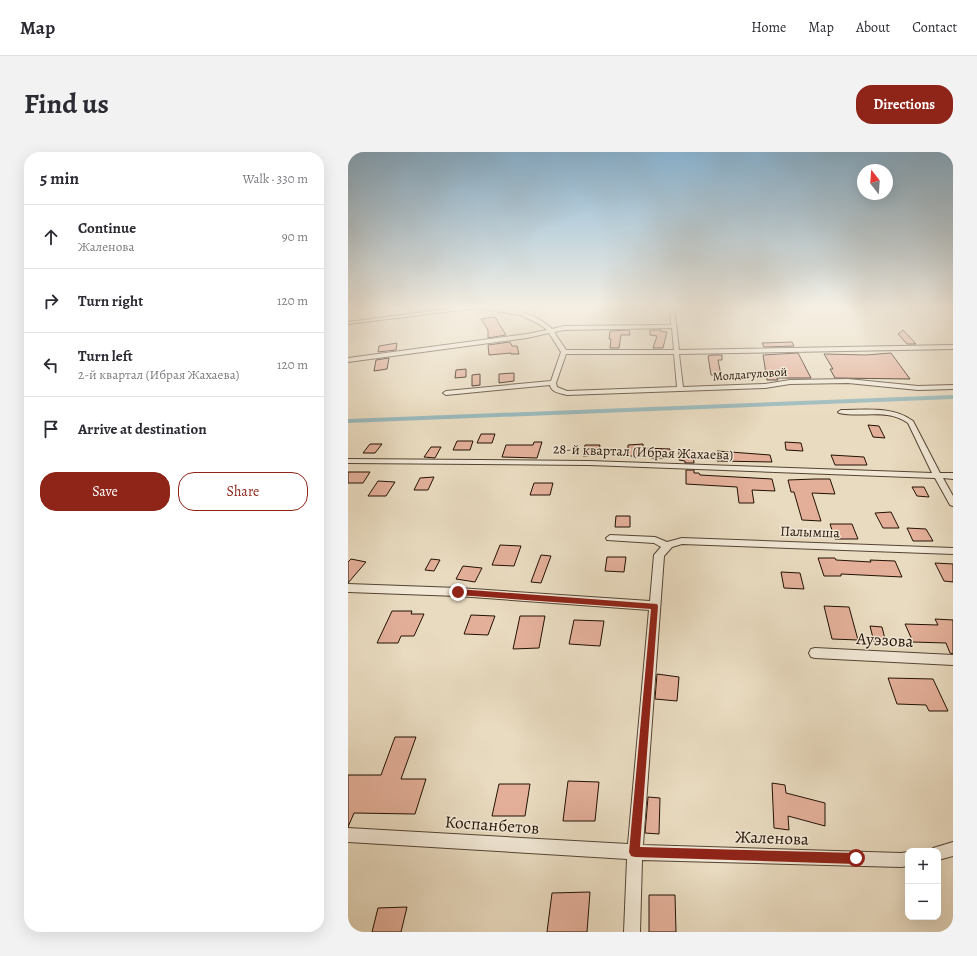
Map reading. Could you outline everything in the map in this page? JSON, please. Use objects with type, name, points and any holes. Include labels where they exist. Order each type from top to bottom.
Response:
[{"type":"street","points":[[348,360],[479,342]]},
{"type":"street","points":[[558,342],[564,352]]},
{"type":"street","points":[[675,342],[680,389]]},
{"type":"street","points":[[564,352],[676,352],[953,347]]},
{"type":"street","points":[[446,393],[553,383],[564,352]]},
{"type":"street","name":"Молдагуловой","points":[[553,383],[554,388],[558,391],[567,393],[766,386],[790,382],[848,381],[918,388],[953,387]]},
{"type":"street","points":[[841,412],[894,413],[906,417],[911,422],[937,475],[953,503]]},
{"type":"street","name":"28-й квартал (Ибрая Жахаева)","points":[[348,461],[589,463],[953,476]]},
{"type":"street","points":[[610,538],[655,540],[666,545],[659,555],[635,852],[632,932]]},
{"type":"street","name":"Палымша","points":[[666,545],[673,542],[682,541],[953,551]]},
{"type":"street","points":[[348,588],[458,592],[655,606]]},
{"type":"street","name":"Ауэзова","points":[[815,654],[953,660]]},
{"type":"street","name":"Коспанбетов","points":[[348,834],[635,852]]},
{"type":"street","points":[[941,852],[953,849]]},
{"type":"street","name":"Жаленова","points":[[635,852],[901,860],[905,859]]},
{"type":"building","points":[[510,342],[512,346],[517,346],[519,354],[511,353],[489,355],[488,345]]},
{"type":"building","points":[[611,342],[620,342],[619,348],[610,348]]},
{"type":"building","points":[[655,342],[664,342],[663,348],[653,348]]},
{"type":"building","points":[[792,342],[794,346],[764,347],[762,343]]},
{"type":"building","points":[[906,342],[915,342],[916,344],[907,344]]},
{"type":"building","points":[[397,343],[396,350],[378,352],[379,346]]},
{"type":"building","points":[[798,353],[811,378],[777,378],[778,380],[767,380],[763,355]]},
{"type":"building","points":[[891,353],[910,379],[835,378],[830,369],[833,369],[824,354],[866,355]]},
{"type":"building","points":[[722,355],[722,360],[718,360],[721,375],[711,375],[708,356]]},
{"type":"building","points":[[389,358],[387,369],[374,371],[376,360]]},
{"type":"building","points":[[466,369],[466,377],[455,378],[456,370]]},
{"type":"building","points":[[514,373],[514,381],[499,383],[499,374]]},
{"type":"building","points":[[480,374],[480,385],[472,386],[472,375]]},
{"type":"building","points":[[868,425],[879,426],[885,438],[873,437]]},
{"type":"building","points":[[481,434],[495,434],[492,443],[477,443]]},
{"type":"building","points":[[457,441],[473,441],[470,450],[453,450]]},
{"type":"building","points":[[534,442],[542,442],[537,458],[502,457],[506,445],[533,445]]},
{"type":"building","points":[[785,442],[801,443],[803,451],[786,450]]},
{"type":"building","points":[[370,444],[382,444],[375,453],[363,453]]},
{"type":"building","points":[[643,444],[643,448],[670,449],[670,455],[664,455],[664,458],[651,458],[652,456],[628,456],[628,445]]},
{"type":"building","points":[[585,445],[600,445],[598,455],[583,456]]},
{"type":"building","points":[[431,447],[441,447],[435,458],[424,457]]},
{"type":"building","points":[[679,451],[693,451],[694,463],[685,463],[685,461],[679,460]]},
{"type":"building","points":[[717,451],[770,455],[772,462],[717,461]]},
{"type":"building","points":[[831,455],[864,457],[867,465],[835,465]]},
{"type":"building","points":[[686,470],[694,470],[694,473],[699,473],[700,475],[772,479],[775,491],[752,490],[754,503],[739,503],[737,487],[686,484]]},
{"type":"building","points":[[348,472],[370,472],[363,483],[348,483]]},
{"type":"building","points":[[434,477],[428,490],[414,490],[420,478]]},
{"type":"building","points":[[830,479],[835,494],[812,493],[821,521],[802,520],[794,492],[791,492],[788,480]]},
{"type":"building","points":[[378,481],[395,482],[386,496],[368,496]]},
{"type":"building","points":[[534,483],[553,483],[550,495],[530,495]]},
{"type":"building","points":[[912,487],[924,487],[929,497],[917,496]]},
{"type":"building","points":[[891,512],[899,528],[883,528],[875,513]]},
{"type":"building","points":[[616,516],[630,516],[630,527],[615,527]]},
{"type":"building","points":[[830,524],[852,524],[858,539],[835,539]]},
{"type":"building","points":[[907,528],[926,529],[933,541],[913,541]]},
{"type":"building","points":[[500,545],[521,546],[514,566],[492,565]]},
{"type":"building","points":[[541,555],[551,556],[541,583],[531,582]]},
{"type":"building","points":[[607,557],[626,557],[624,572],[605,571]]},
{"type":"building","points":[[818,558],[835,558],[836,560],[871,562],[870,560],[895,561],[902,577],[841,574],[841,576],[824,576]]},
{"type":"building","points":[[351,559],[366,562],[348,583],[348,562]]},
{"type":"building","points":[[431,559],[440,560],[434,571],[425,570]]},
{"type":"building","points":[[935,563],[953,564],[953,582],[944,581]]},
{"type":"building","points":[[463,566],[482,568],[475,582],[456,579]]},
{"type":"building","points":[[781,572],[800,573],[804,589],[784,588]]},
{"type":"building","points":[[824,606],[849,607],[858,640],[832,639]]},
{"type":"building","points":[[392,611],[412,611],[411,614],[424,614],[414,636],[401,636],[398,643],[377,643]]},
{"type":"building","points":[[471,615],[495,616],[488,635],[464,634]]},
{"type":"building","points":[[520,616],[545,616],[539,648],[513,649]]},
{"type":"building","points":[[935,619],[953,620],[953,654],[950,653],[946,643],[913,642],[905,624],[938,625]]},
{"type":"building","points":[[574,620],[604,621],[600,646],[569,644]]},
{"type":"building","points":[[870,626],[882,627],[886,643],[874,642]]},
{"type":"building","points":[[657,674],[679,677],[677,701],[655,699]]},
{"type":"building","points":[[888,678],[933,679],[948,711],[929,711],[926,705],[897,704]]},
{"type":"building","points":[[395,737],[416,737],[401,779],[426,779],[415,814],[354,813],[348,827],[348,775],[381,775]]},
{"type":"building","points":[[568,781],[599,782],[595,821],[563,821]]},
{"type":"building","points":[[772,783],[785,785],[786,793],[825,803],[825,826],[788,816],[789,830],[774,828]]},
{"type":"building","points":[[499,784],[530,784],[525,816],[492,816]]},
{"type":"building","points":[[648,797],[660,798],[659,834],[645,833]]},
{"type":"building","points":[[590,892],[587,932],[547,932],[552,893]]},
{"type":"building","points":[[649,895],[675,895],[676,932],[649,932]]},
{"type":"building","points":[[407,907],[401,932],[372,932],[378,908]]},
{"type":"waterway","points":[[348,421],[953,397]]},
{"type":"route","points":[[458,592],[655,606],[635,852],[856,858]]}]
